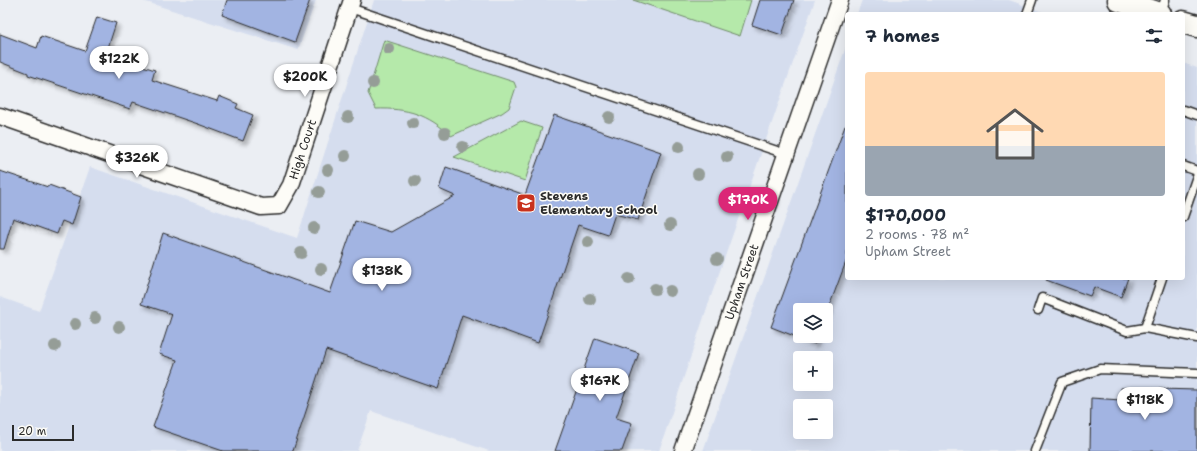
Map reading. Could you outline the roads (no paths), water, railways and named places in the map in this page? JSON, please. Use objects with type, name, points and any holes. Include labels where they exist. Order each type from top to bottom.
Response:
[{"type":"main road","points":[[1119,0],[1154,12]]},
{"type":"main road","points":[[1185,23],[1197,26]]},
{"type":"street","name":"Upham Street","points":[[683,451],[840,0]]},
{"type":"street","name":"High Court","points":[[0,116],[261,207],[279,206],[291,185],[351,4]]},
{"type":"lane","points":[[1029,12],[1032,0]]},
{"type":"lane","points":[[1161,12],[1165,0]]},
{"type":"lane","points":[[351,4],[786,154]]},
{"type":"lane","points":[[1185,111],[1197,115]]},
{"type":"lane","points":[[1185,167],[1197,171]]},
{"type":"lane","points":[[1185,211],[1197,176]]},
{"type":"lane","points":[[1145,328],[1161,280]]},
{"type":"lane","points":[[1038,310],[1042,298],[1127,330],[1145,328],[1197,338]]},
{"type":"lane","points":[[1035,451],[1062,382],[1100,370],[1197,373]]},
{"type":"place","name":"Stevens Elementary School","points":[[526,203]]}]
